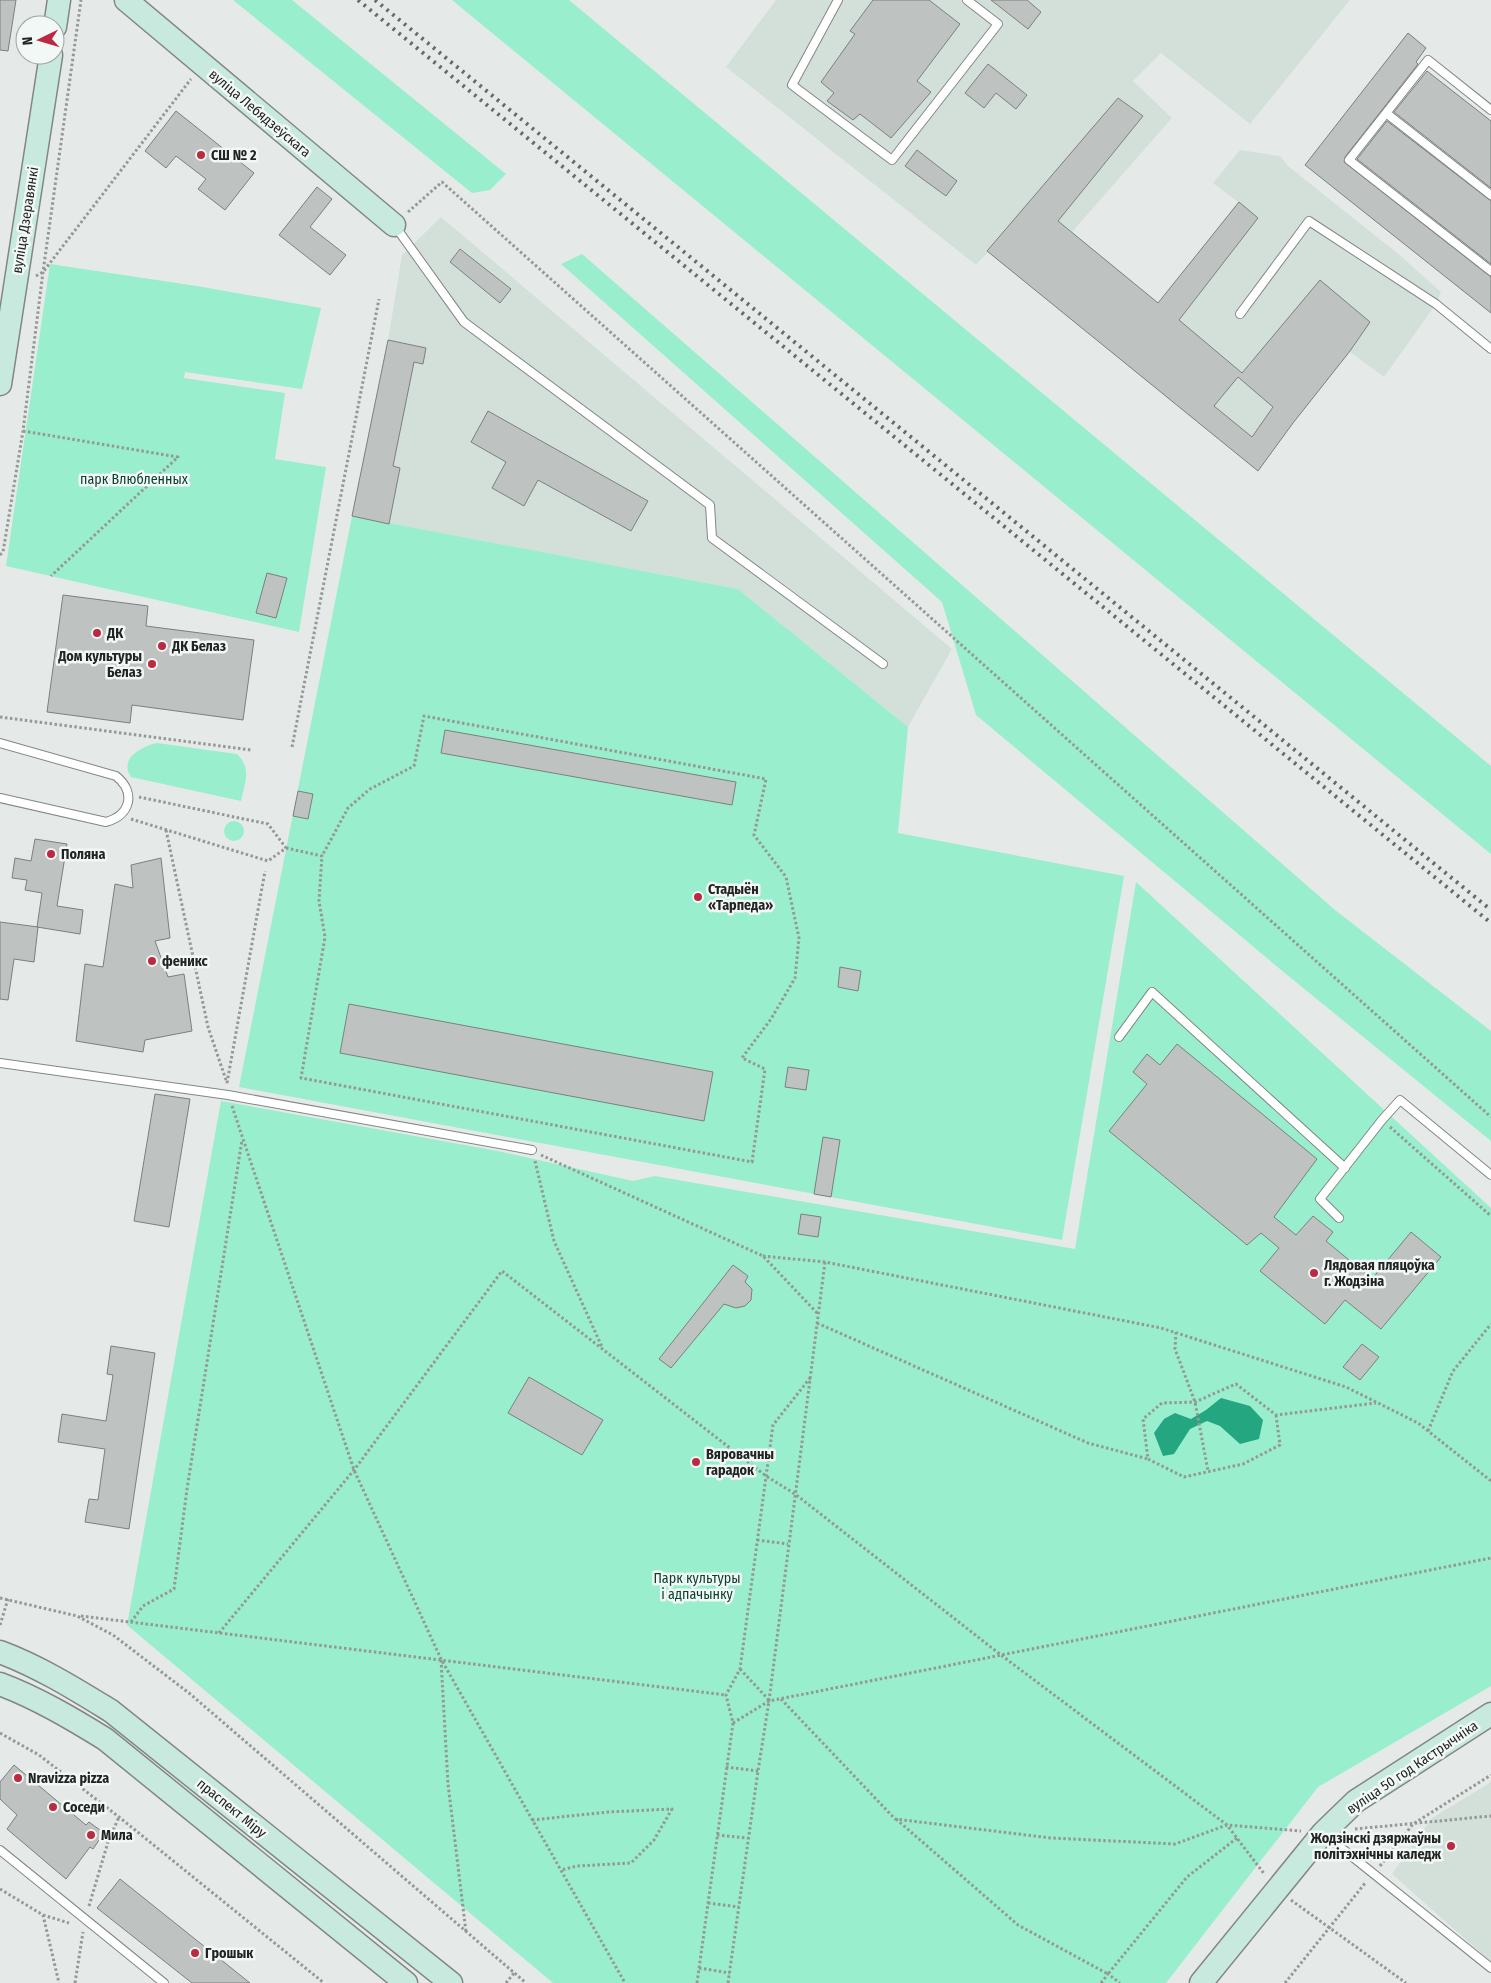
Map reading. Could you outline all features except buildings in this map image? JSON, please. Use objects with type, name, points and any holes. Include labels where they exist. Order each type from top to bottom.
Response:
[{"type":"main road","points":[[57,15],[59,0]]},
{"type":"main road","name":"вуліца Лебядзеўскага","points":[[126,0],[394,225]]},
{"type":"main road","name":"вуліца Дзеравянкі","points":[[0,384],[49,65]]},
{"type":"main road","name":"праспект Міру","points":[[0,1652],[24,1661],[65,1682],[111,1711],[451,1983]]},
{"type":"main road","name":"праспект Міру","points":[[0,1684],[57,1710],[105,1739],[406,1983]]},
{"type":"main road","name":"вуліца 50 год Кастрычніка","points":[[1201,1983],[1322,1833],[1356,1801],[1491,1714]]},
{"type":"lane","points":[[838,0],[792,85],[892,160],[998,24],[967,0]]},
{"type":"lane","points":[[1491,110],[1428,60],[1349,160],[1491,271]]},
{"type":"lane","points":[[1386,113],[1491,196]]},
{"type":"lane","points":[[1240,314],[1310,221],[1436,304],[1491,349]]},
{"type":"lane","points":[[394,225],[464,322],[710,505],[712,538],[883,664]]},
{"type":"lane","points":[[0,742],[116,776],[122,781],[128,795],[128,803],[120,816],[114,820],[99,821],[0,798]]},
{"type":"lane","points":[[1119,1037],[1152,992],[1345,1168]]},
{"type":"lane","points":[[0,1063],[228,1095],[532,1150]]},
{"type":"lane","points":[[1339,1218],[1320,1199],[1400,1100],[1491,1174]]},
{"type":"lane","points":[[1322,1833],[1491,1968]]},
{"type":"lane","points":[[0,1850],[164,1983]]},
{"type":"path","points":[[0,555],[4,552],[23,431],[81,0]]},
{"type":"path","points":[[43,272],[202,64]]},
{"type":"path","points":[[394,225],[442,182],[1491,1118]]},
{"type":"path","points":[[292,747],[379,299]]},
{"type":"path","points":[[23,431],[178,457],[51,576]]},
{"type":"path","points":[[424,716],[766,779],[754,836],[786,876],[799,938],[795,978],[771,1019],[742,1058],[765,1069],[752,1162],[301,1078],[325,936],[319,901],[322,856],[348,808],[370,790],[414,766],[424,716]]},
{"type":"path","points":[[0,717],[251,750]]},
{"type":"path","points":[[128,795],[268,824],[286,848],[322,856]]},
{"type":"path","points":[[120,816],[268,861],[286,848]]},
{"type":"path","points":[[166,830],[208,1026],[227,1083],[228,1095],[354,1470],[441,1660],[625,1983]]},
{"type":"path","points":[[227,1083],[265,871]]},
{"type":"path","points":[[1382,1120],[1491,1216]]},
{"type":"path","points":[[130,1622],[144,1606],[174,1589],[187,1489],[243,1140]]},
{"type":"path","points":[[532,1150],[764,1256],[825,1262],[1161,1328],[1346,1387],[1418,1423],[1491,1481]]},
{"type":"path","points":[[532,1150],[554,1241],[603,1350]]},
{"type":"path","points":[[764,1256],[818,1314]]},
{"type":"path","points":[[728,1983],[769,1701],[825,1262]]},
{"type":"path","points":[[219,1634],[354,1470],[502,1272],[766,1476],[795,1494],[1001,1655],[1227,1825],[1277,1889],[1406,1983]]},
{"type":"path","points":[[817,1323],[1088,1443],[1148,1460],[1184,1477],[1243,1464],[1280,1445],[1276,1415]]},
{"type":"path","points":[[1428,1431],[1453,1371],[1491,1324]]},
{"type":"path","points":[[1176,1332],[1174,1349],[1195,1402],[1208,1472]]},
{"type":"path","points":[[697,1983],[733,1723],[726,1695],[740,1669],[773,1425],[810,1378]]},
{"type":"path","points":[[1148,1460],[1143,1419],[1162,1403],[1195,1402],[1236,1384],[1276,1415],[1377,1403]]},
{"type":"path","points":[[757,1540],[788,1544]]},
{"type":"path","points":[[733,1723],[769,1701],[781,1698],[1491,1558]]},
{"type":"path","points":[[0,1598],[77,1616],[726,1695]]},
{"type":"path","points":[[0,1626],[8,1599]]},
{"type":"path","points":[[77,1616],[113,1635],[189,1693],[526,1983]]},
{"type":"path","points":[[441,1660],[448,1784],[466,1932]]},
{"type":"path","points":[[740,1669],[769,1701]]},
{"type":"path","points":[[781,1698],[895,1819],[1018,1926],[1108,1974],[1120,1983]]},
{"type":"path","points":[[0,1733],[39,1755],[119,1817],[324,1983]]},
{"type":"path","points":[[726,1767],[758,1771]]},
{"type":"path","points":[[532,1820],[608,1812],[672,1809],[654,1840],[630,1863],[578,1866],[561,1870]]},
{"type":"path","points":[[895,1819],[1051,1838],[1175,1844],[1227,1825],[1322,1833],[1491,1816]]},
{"type":"path","points":[[75,1983],[85,1920],[108,1842],[119,1817]]},
{"type":"path","points":[[717,1835],[748,1838]]},
{"type":"path","points":[[1101,1983],[1187,1877],[1237,1838]]},
{"type":"path","points":[[0,1888],[43,1915],[59,1983]]},
{"type":"path","points":[[708,1903],[739,1907]]},
{"type":"path","points":[[699,1968],[730,1973]]},
{"type":"path","points":[[506,1983],[514,1973]]},
{"type":"shaded area","points":[[776,0],[1350,0],[1250,124],[1161,53],[1133,81],[1172,118],[1072,232],[1159,303],[1238,202],[1213,183],[1240,150],[1280,156],[1288,166],[1402,257],[1441,292],[1436,304],[1384,377],[1350,352],[1293,423],[1258,471],[988,252],[976,265],[726,67]]},
{"type":"shaded area","points":[[441,217],[952,649],[908,727],[738,589],[352,516],[388,340],[402,255]]},
{"type":"shaded area","points":[[1221,1398],[1250,1406],[1263,1420],[1259,1439],[1240,1444],[1220,1426],[1207,1421],[1190,1429],[1174,1454],[1163,1456],[1154,1433],[1164,1419],[1175,1413],[1191,1419]]},
{"type":"shaded area","name":"Жодзінскі дзяржаўны політэхнічны каледж","points":[[1491,1782],[1491,1962],[1392,1874],[1432,1818]]},
{"type":"green space","points":[[233,0],[292,0],[506,174],[490,190],[472,193]]},
{"type":"green space","points":[[452,0],[569,0],[1491,766],[1491,854]]},
{"type":"green space","points":[[582,254],[1335,910],[1491,1031],[1491,1141],[1286,974],[976,715],[942,602],[561,264]]},
{"type":"green space","name":"парк Влюбленных","points":[[50,264],[197,286],[321,308],[302,389],[185,372],[184,378],[285,393],[275,459],[326,467],[299,632],[6,566]]},
{"type":"green space","name":"Стадыён «Тарпеда»","points":[[352,516],[738,589],[908,727],[898,833],[1124,876],[1062,1240],[239,1087]]},
{"type":"green space","points":[[157,743],[237,754],[245,765],[246,770],[241,801],[131,777],[128,771],[129,759],[144,747]]},
{"type":"green space","points":[[234,821],[241,824],[244,831],[241,838],[234,841],[227,838],[224,831],[227,824]]},
{"type":"green space","name":"Парк культуры і адпачынку","points":[[1136,882],[1491,1208],[1491,1686],[1318,1787],[1166,1983],[553,1983],[127,1625],[221,1101],[498,1151],[633,1181],[655,1176],[1075,1249]]},
{"type":"railway","points":[[358,0],[1491,923]]},
{"type":"railway","points":[[375,0],[1491,910]]},
{"type":"place","name":"СШ № 2","points":[[201,155]]},
{"type":"place","name":"ДК","points":[[97,633]]},
{"type":"place","name":"ДК Белаз","points":[[162,646]]},
{"type":"place","name":"Дом культуры Белаз","points":[[152,664]]},
{"type":"place","name":"Поляна","points":[[51,854]]},
{"type":"place","name":"Стадыён «Тарпеда»","points":[[698,897]]},
{"type":"place","name":"феникс","points":[[152,961]]},
{"type":"place","name":"Лядовая пляцоўка г. Жодзіна","points":[[1314,1273]]},
{"type":"place","name":"Вяровачны гарадок","points":[[696,1462]]},
{"type":"place","name":"Nravizza pizza","points":[[18,1778]]},
{"type":"place","name":"Соседи","points":[[53,1807]]},
{"type":"place","name":"Мила","points":[[91,1835]]},
{"type":"place","name":"Жодзінскі дзяржаўны політэхнічны каледж","points":[[1451,1846]]},
{"type":"place","name":"Грошык","points":[[195,1953]]}]
